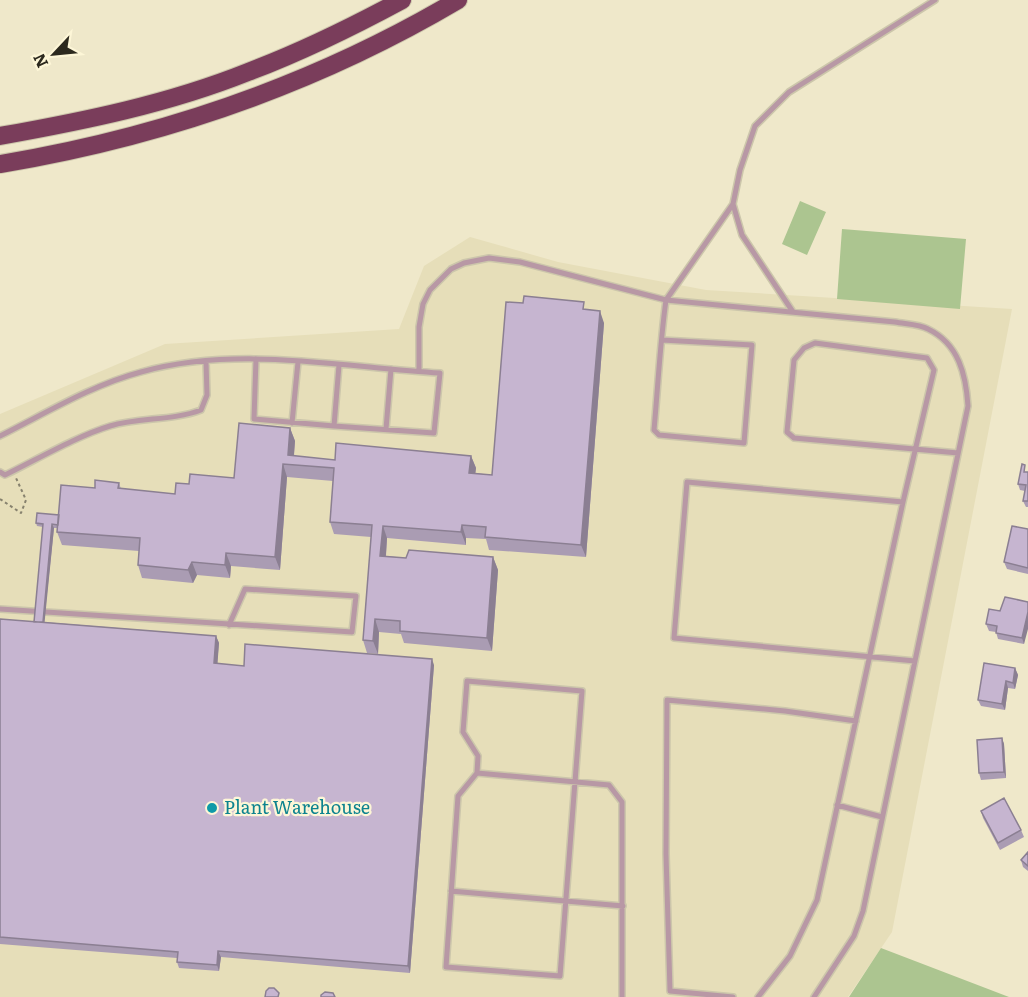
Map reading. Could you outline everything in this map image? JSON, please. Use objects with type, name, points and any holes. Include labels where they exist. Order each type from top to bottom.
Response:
[{"type":"highway","points":[[0,136],[100,117],[210,86],[295,53],[402,0]]},
{"type":"highway","points":[[0,164],[136,136],[264,95],[359,54],[458,0]]},
{"type":"lane","points":[[662,340],[752,345],[744,443],[659,435],[654,430],[662,340],[666,300],[733,204],[740,170],[755,126],[789,92],[935,0]]},
{"type":"lane","points":[[733,204],[742,235],[793,312]]},
{"type":"lane","points":[[419,371],[419,327],[423,304],[440,279],[464,263],[477,259],[502,258],[666,300],[895,322],[927,328],[948,343],[960,362],[966,381],[968,406],[863,911],[854,936],[814,997]]},
{"type":"lane","points":[[758,997],[790,956],[817,900],[903,502],[916,448],[934,370],[927,358],[815,343],[804,348],[794,360],[787,432],[794,438],[916,448],[958,453]]},
{"type":"lane","points":[[0,436],[117,380],[173,364],[239,357],[440,372],[434,433],[254,419],[256,359]]},
{"type":"lane","points":[[0,472],[5,476],[108,427],[140,419],[189,415],[201,410],[207,395],[206,361]]},
{"type":"lane","points":[[292,423],[298,362]]},
{"type":"lane","points":[[334,426],[339,365]]},
{"type":"lane","points":[[386,429],[391,369]]},
{"type":"lane","points":[[903,502],[687,482],[674,638],[915,661]]},
{"type":"lane","points":[[0,609],[229,626],[352,632],[356,596],[245,589],[229,626]]},
{"type":"lane","points":[[467,681],[582,691],[560,976],[446,967],[458,796],[477,773],[478,756],[463,732],[467,681]]},
{"type":"lane","points":[[733,997],[670,991],[666,854],[667,700],[785,711],[856,721]]},
{"type":"lane","points":[[477,773],[609,785],[622,802],[622,997]]},
{"type":"lane","points":[[837,805],[882,817]]},
{"type":"lane","points":[[451,891],[623,906]]},
{"type":"path","points":[[0,500],[21,513],[26,500],[13,471]]},
{"type":"shaded area","points":[[470,237],[558,262],[706,290],[1012,309],[892,932],[848,997],[0,997],[0,414],[165,344],[399,329],[424,266]]},
{"type":"green space","points":[[800,201],[826,212],[807,255],[782,244]]},
{"type":"green space","points":[[842,229],[966,239],[960,309],[837,299]]},
{"type":"green space","points":[[881,948],[1009,997],[849,997]]},
{"type":"building","points":[[524,296],[584,302],[583,309],[600,311],[581,545],[485,537],[486,527],[462,525],[461,532],[383,526],[380,556],[406,558],[409,550],[493,557],[487,638],[400,631],[400,621],[375,619],[373,641],[363,640],[372,525],[330,522],[334,468],[283,464],[275,557],[226,553],[225,565],[192,562],[188,570],[138,565],[140,538],[57,532],[61,485],[95,488],[95,480],[119,483],[118,488],[175,494],[176,483],[189,484],[190,474],[234,478],[239,423],[290,428],[288,455],[335,460],[336,443],[471,456],[469,473],[492,475],[506,302],[523,303]]},
{"type":"building","points":[[1022,464],[1025,465],[1024,472],[1028,472],[1028,501],[1023,501],[1026,485],[1018,484]]},
{"type":"building","points":[[37,513],[59,515],[58,525],[52,524],[43,622],[34,622],[43,524],[36,523]]},
{"type":"building","points":[[1012,526],[1028,529],[1028,568],[1004,562]]},
{"type":"building","points":[[1005,597],[1028,602],[1022,638],[996,633],[997,626],[986,624],[989,609],[1000,611]]},
{"type":"building","name":"Plant Warehouse","points":[[0,619],[216,636],[214,663],[244,666],[245,644],[432,659],[408,966],[218,951],[217,965],[177,962],[178,952],[0,937]]},
{"type":"building","points":[[984,663],[1015,668],[1013,683],[1006,681],[1002,704],[978,700]]},
{"type":"building","points":[[1002,738],[1004,772],[979,773],[977,740]]},
{"type":"building","points":[[1004,798],[1021,830],[998,843],[981,811]]},
{"type":"building","points":[[1028,852],[1028,866],[1021,860]]},
{"type":"building","points":[[269,988],[274,988],[279,993],[278,997],[265,997]]},
{"type":"building","points":[[325,992],[333,993],[335,997],[321,997]]},
{"type":"place","name":"Plant Warehouse","points":[[212,808]]}]
